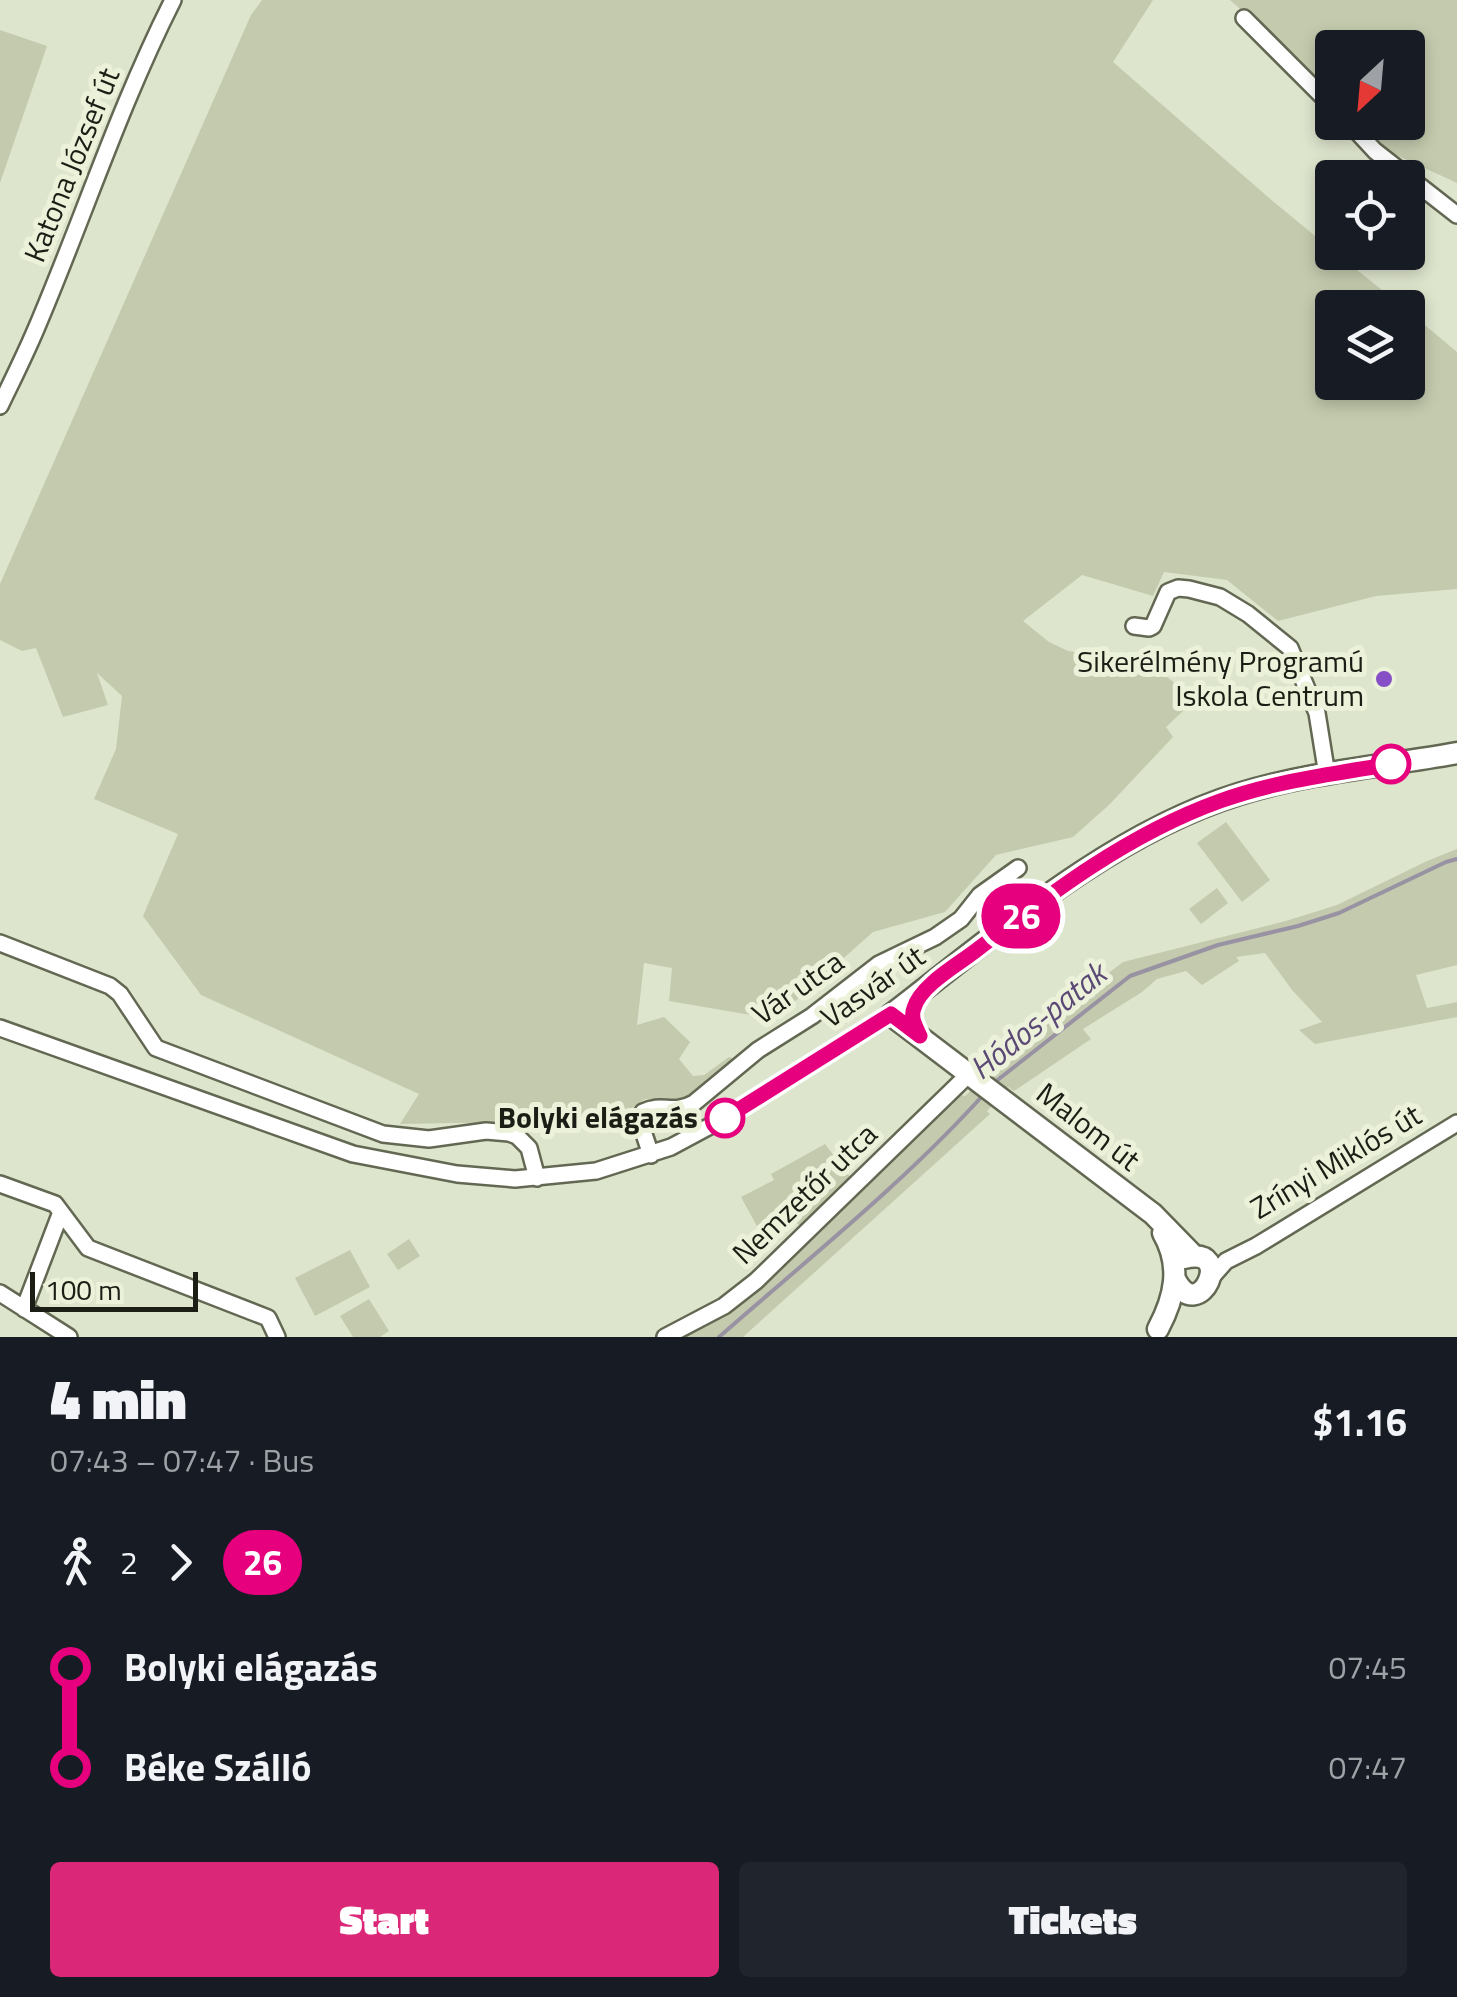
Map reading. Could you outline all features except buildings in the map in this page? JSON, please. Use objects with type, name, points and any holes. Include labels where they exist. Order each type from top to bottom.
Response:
[{"type":"main road","name":"Vasvár út","points":[[891,1014],[1079,874],[1161,826],[1239,794],[1457,753]]},
{"type":"main road","points":[[920,1036],[912,1010],[928,987]]},
{"type":"main road","name":"Malom út","points":[[891,1014],[1152,1214],[1197,1257]]},
{"type":"main road","name":"Malom út","points":[[1152,1214],[1168,1242],[1180,1280]]},
{"type":"main road","points":[[1155,1333],[1180,1280],[1182,1260],[1197,1257],[1209,1266],[1212,1278],[1204,1290],[1180,1280]]},
{"type":"street","name":"Katona József út","points":[[0,406],[36,330],[145,56],[173,0]]},
{"type":"street","points":[[1244,18],[1315,89]]},
{"type":"street","points":[[1365,140],[1457,216]]},
{"type":"street","points":[[1134,626],[1153,626],[1168,592],[1189,589],[1230,602],[1284,642],[1295,656],[1317,713],[1327,775]]},
{"type":"street","name":"Vár utca","points":[[650,1155],[640,1119],[642,1112],[658,1107],[682,1110],[694,1103],[758,1050],[812,1016],[879,964],[961,919],[980,895],[1018,868]]},
{"type":"street","points":[[0,943],[110,986],[120,994],[156,1048],[384,1134],[429,1139],[508,1132],[529,1148],[537,1178]]},
{"type":"street","name":"Vasvár út","points":[[0,1028],[353,1154],[394,1164],[501,1179],[596,1171],[650,1155],[725,1118],[891,1014]]},
{"type":"street","name":"Nemzetőr utca","points":[[665,1337],[724,1306],[756,1281],[973,1076]]},
{"type":"street","name":"Zrínyi Miklós út","points":[[1212,1278],[1226,1261],[1457,1122]]},
{"type":"street","points":[[0,1184],[55,1204],[88,1248],[268,1318],[277,1337]]},
{"type":"street","points":[[24,1309],[61,1212]]},
{"type":"street","name":"Zrínyi Miklós út","points":[[1197,1257],[1245,1251]]},
{"type":"street","points":[[0,1293],[68,1337]]},
{"type":"green space","points":[[262,0],[1153,0],[1113,62],[1315,236],[1315,270],[1357,270],[1382,290],[1315,290],[1315,400],[1425,400],[1425,325],[1457,352],[1457,589],[1376,596],[1278,621],[1227,580],[1164,572],[1153,596],[1082,575],[1023,621],[1049,642],[1068,651],[1147,662],[1196,699],[1166,727],[1173,737],[1073,837],[996,855],[945,912],[873,932],[775,1019],[669,1001],[672,968],[644,963],[637,1025],[664,1017],[690,1042],[679,1059],[693,1076],[704,1075],[729,1057],[737,1060],[690,1098],[645,1099],[629,1110],[559,1121],[400,1124],[419,1094],[201,995],[143,916],[178,834],[94,799],[116,749],[122,696],[97,673],[108,705],[63,717],[36,648],[22,651],[0,640],[0,584],[251,15]]},
{"type":"green space","points":[[1230,0],[1457,0],[1457,183],[1425,168],[1425,160],[1407,160],[1373,140],[1425,140],[1425,30],[1315,30],[1315,83]]},
{"type":"green space","points":[[0,30],[47,46],[0,183]]},
{"type":"green space","points":[[1226,822],[1270,880],[1242,902],[1197,843]]},
{"type":"green space","points":[[1457,849],[1457,965],[1416,975],[1427,1008],[1457,1002],[1457,1017],[1315,1044],[1299,1030],[1322,1022],[1265,953],[1236,957],[1239,961],[1202,985],[1186,971],[1157,979],[1083,1029],[1091,1039],[1014,1091],[1008,1087],[987,1111],[990,1114],[743,1337],[679,1337],[723,1314],[956,1094],[965,1096],[1047,1020],[1123,962],[1337,905]]},
{"type":"green space","points":[[1217,888],[1228,903],[1201,924],[1189,909]]},
{"type":"green space","points":[[825,1144],[851,1178],[801,1227],[796,1222],[764,1239],[741,1197],[774,1180],[771,1174]]},
{"type":"green space","points":[[409,1239],[420,1256],[398,1270],[387,1254]]},
{"type":"green space","points":[[350,1250],[370,1287],[315,1316],[295,1278]]},
{"type":"green space","points":[[369,1299],[389,1331],[380,1337],[353,1337],[340,1316]]},
{"type":"waterway","name":"Hódos-patak","points":[[995,1082],[1130,976],[1218,945],[1339,913],[1457,859]]},
{"type":"waterway","name":"Hódos-patak","points":[[719,1337],[889,1188],[985,1093]]},
{"type":"bus line","name":"26","points":[[725,1118],[891,1014],[920,1036],[912,1010],[928,987],[1062,886],[1161,826],[1239,794],[1293,780],[1391,764]]},
{"type":"place","name":"Sikerélmény Programú Iskola Centrum","points":[[1384,679]]},
{"type":"place","name":"Bolyki elágazás","points":[[725,1118]]}]
